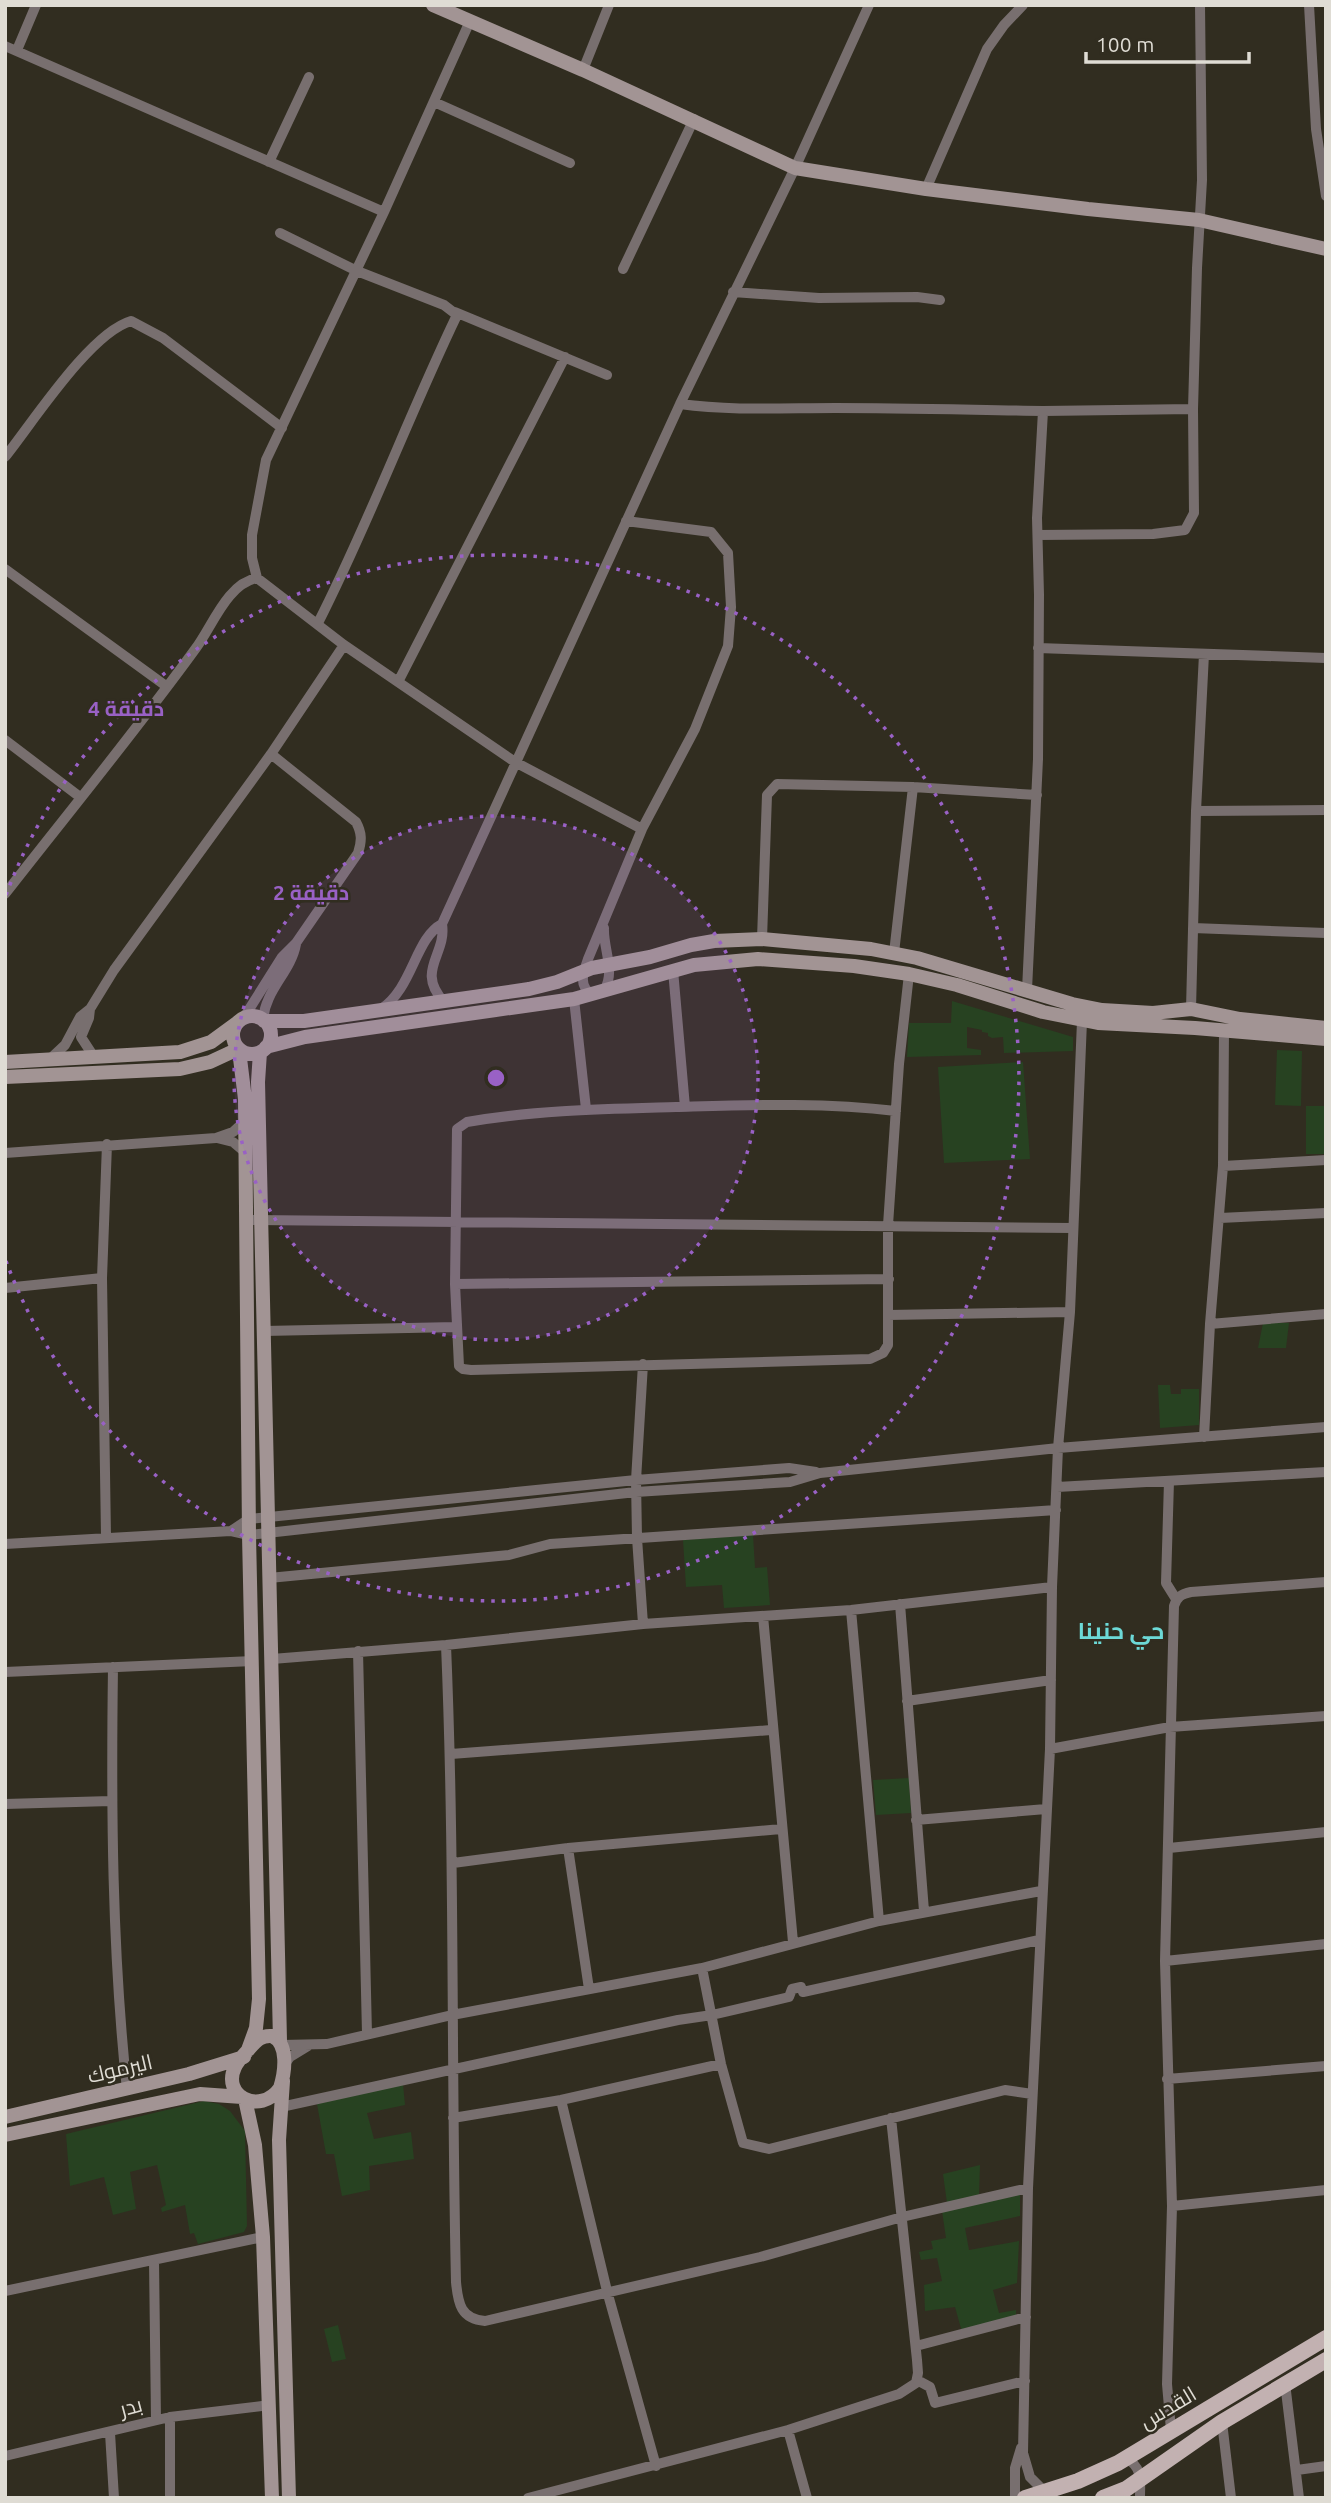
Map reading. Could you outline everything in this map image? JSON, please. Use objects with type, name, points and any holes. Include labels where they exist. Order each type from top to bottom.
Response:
[{"type":"main road","name":"القدس","points":[[1025,2498],[1077,2481],[1126,2458],[1326,2338]]},
{"type":"main road","name":"القدس","points":[[1111,2497],[1222,2422],[1326,2360]]},
{"type":"street","points":[[17,50],[36,5]]},
{"type":"street","points":[[433,5],[694,119],[795,168],[926,189],[1199,220],[1326,249]]},
{"type":"street","points":[[583,70],[609,5]]},
{"type":"street","points":[[444,1002],[434,988],[431,971],[442,937],[442,924],[680,404],[795,168],[869,5]]},
{"type":"street","points":[[926,189],[987,49],[1023,5]]},
{"type":"street","points":[[1038,535],[1153,534],[1185,530],[1194,513],[1193,409],[1202,180],[1200,5]]},
{"type":"street","points":[[1309,5],[1316,129],[1326,196]]},
{"type":"street","points":[[470,21],[357,271],[266,460],[252,535],[252,558],[257,578],[344,645],[514,762],[642,829]]},
{"type":"street","points":[[5,46],[384,212]]},
{"type":"street","points":[[269,162],[309,77]]},
{"type":"street","points":[[434,102],[569,163]]},
{"type":"street","points":[[623,270],[694,119]]},
{"type":"street","points":[[280,233],[357,271],[607,375]]},
{"type":"street","points":[[733,292],[819,298],[917,297],[940,300]]},
{"type":"street","points":[[318,623],[347,567],[420,392],[457,315],[455,312]]},
{"type":"street","points":[[5,457],[83,358],[120,324],[131,321],[163,338],[282,428]]},
{"type":"street","points":[[398,682],[565,357]]},
{"type":"street","points":[[680,404],[705,408],[783,410],[1193,409]]},
{"type":"street","points":[[1027,990],[1037,795],[1038,535],[1043,411]]},
{"type":"street","points":[[598,993],[583,985],[583,971],[642,829],[695,729],[728,646],[731,607],[727,553],[711,532],[626,521]]},
{"type":"street","points":[[5,569],[166,687]]},
{"type":"street","points":[[5,894],[197,648],[236,587],[246,580],[257,578]]},
{"type":"street","points":[[48,1060],[65,1045],[80,1017],[90,1009],[114,970],[271,754],[344,645]]},
{"type":"street","points":[[1038,648],[1326,658]]},
{"type":"street","points":[[1190,1028],[1180,1021],[1191,1009],[1196,811],[1204,654]]},
{"type":"street","points":[[5,740],[80,797]]},
{"type":"street","points":[[271,754],[356,822],[362,837],[358,853],[296,943],[282,957],[233,1036],[239,1049],[252,1120],[253,1153],[262,1220],[283,2074],[279,2140],[289,2498]]},
{"type":"street","points":[[762,939],[766,799],[769,790],[782,784],[913,787],[1037,795]]},
{"type":"street","points":[[894,953],[913,787]]},
{"type":"street","points":[[1196,811],[1326,810]]},
{"type":"street","points":[[380,1010],[397,996],[432,931],[442,924]]},
{"type":"street","points":[[598,993],[610,978],[604,944],[604,924]]},
{"type":"street","points":[[1193,928],[1326,933]]},
{"type":"street","points":[[5,1062],[180,1052],[211,1042],[240,1021],[257,1017],[264,1021],[304,1021],[444,1002],[543,986],[609,964],[714,941],[762,939],[894,953],[940,963],[1072,1004],[1102,1010],[1153,1013],[1191,1009],[1240,1019],[1326,1028]]},
{"type":"street","points":[[5,1153],[216,1138],[233,1132],[252,1120],[263,1050],[271,1034],[264,1021],[268,997],[292,957],[296,943]]},
{"type":"street","points":[[239,1049],[246,1053],[305,1037],[574,999],[673,970],[715,961],[758,959],[854,966],[909,974],[1082,1021],[1326,1039]]},
{"type":"street","points":[[673,970],[685,1107]]},
{"type":"street","points":[[896,1111],[850,1105],[586,1109],[467,1122],[457,1129],[455,1284],[458,1366],[463,1369],[877,1357],[887,1348],[888,1225],[909,974]]},
{"type":"street","points":[[574,999],[586,1109]]},
{"type":"street","points":[[90,1009],[81,1037],[94,1058]]},
{"type":"street","points":[[1043,2490],[1030,2477],[1025,2465],[1028,2188],[1050,1749],[1052,1587],[1058,1448],[1070,1312],[1082,1021]]},
{"type":"street","points":[[1204,1437],[1223,1166],[1224,1030]]},
{"type":"street","points":[[5,1077],[180,1069],[210,1062],[239,1049]]},
{"type":"street","points":[[216,1138],[233,1142],[253,1153]]},
{"type":"street","points":[[106,1537],[102,1278],[107,1144]]},
{"type":"street","points":[[246,2053],[256,2028],[259,1999],[249,1535],[246,1220],[253,1153]]},
{"type":"street","points":[[1223,1166],[1326,1160]]},
{"type":"street","points":[[1220,1218],[1326,1213]]},
{"type":"street","points":[[246,1220],[1072,1228]]},
{"type":"street","points":[[5,1288],[102,1278]]},
{"type":"street","points":[[455,1284],[888,1279]]},
{"type":"street","points":[[888,1315],[1070,1312]]},
{"type":"street","points":[[1210,1324],[1326,1314]]},
{"type":"street","points":[[264,1331],[456,1328]]},
{"type":"street","points":[[643,1364],[636,1480],[643,1625]]},
{"type":"street","points":[[231,1531],[249,1519],[268,1524],[636,1492],[790,1482],[820,1473],[1058,1448],[1326,1427]]},
{"type":"street","points":[[5,1544],[231,1531],[249,1535],[268,1524],[636,1480],[789,1468],[820,1473]]},
{"type":"street","points":[[1057,1487],[1326,1472]]},
{"type":"street","points":[[1169,1481],[1166,1583],[1176,1599]]},
{"type":"street","points":[[269,1578],[509,1555],[550,1544],[1056,1510]]},
{"type":"street","points":[[1171,2430],[1167,2384],[1172,2206],[1165,1961],[1173,1616],[1176,1599],[1191,1592],[1326,1583]]},
{"type":"street","points":[[272,1659],[643,1625],[851,1610],[1052,1587]]},
{"type":"street","points":[[900,1604],[923,1911]]},
{"type":"street","points":[[851,1610],[879,1921]]},
{"type":"street","points":[[762,1616],[793,1942]]},
{"type":"street","points":[[446,1645],[453,1863],[452,2071],[456,2282],[461,2309],[466,2315],[485,2321],[760,2257],[902,2217],[1028,2188]]},
{"type":"street","points":[[358,1651],[367,2034]]},
{"type":"street","points":[[5,1672],[253,1661]]},
{"type":"street","points":[[113,1667],[111,1801],[119,2017],[127,2090]]},
{"type":"street","points":[[907,1701],[1051,1680]]},
{"type":"street","points":[[1050,1749],[1170,1727],[1326,1716]]},
{"type":"street","points":[[451,1755],[771,1730]]},
{"type":"street","points":[[5,1804],[111,1801]]},
{"type":"street","points":[[916,1820],[1046,1808]]},
{"type":"street","points":[[453,1863],[568,1848],[781,1829]]},
{"type":"street","points":[[1169,1847],[1326,1832]]},
{"type":"street","points":[[568,1848],[589,1989]]},
{"type":"street","points":[[5,2135],[201,2094],[243,2098],[253,2102],[269,2100],[281,2088],[289,2057],[308,2046],[452,2015],[702,1968],[793,1942],[923,1911],[1041,1891]]},
{"type":"street","points":[[281,2107],[789,1997],[792,1989],[801,1987],[803,1992],[1039,1940]]},
{"type":"street","points":[[1165,1961],[1326,1944]]},
{"type":"street","points":[[702,1968],[721,2064],[743,2143],[748,2146],[769,2149],[1005,2090],[1032,2094]]},
{"type":"street","points":[[272,2498],[263,2237],[255,2144],[243,2098],[235,2088],[233,2074],[234,2067],[262,2037],[272,2036],[281,2043],[308,2046]]},
{"type":"street","name":"اليرموك","points":[[5,2117],[203,2070],[246,2053]]},
{"type":"street","points":[[453,2118],[561,2101],[721,2064]]},
{"type":"street","points":[[1167,2079],[1326,2066]]},
{"type":"street","points":[[561,2101],[607,2291],[656,2466]]},
{"type":"street","points":[[528,2498],[788,2430],[909,2389],[917,2380],[918,2373],[891,2118]]},
{"type":"street","points":[[1172,2206],[1326,2190]]},
{"type":"street","points":[[5,2291],[263,2237]]},
{"type":"street","points":[[154,2261],[156,2420]]},
{"type":"street","points":[[916,2346],[1026,2317]]},
{"type":"street","points":[[917,2380],[930,2387],[935,2403],[1025,2381]]},
{"type":"street","points":[[1285,2383],[1299,2498]]},
{"type":"street","name":"بدر","points":[[5,2456],[170,2417],[270,2405]]},
{"type":"street","points":[[170,2417],[170,2498]]},
{"type":"street","points":[[1222,2422],[1231,2498]]},
{"type":"street","points":[[788,2430],[807,2498]]},
{"type":"street","points":[[110,2433],[114,2498]]},
{"type":"street","points":[[1016,2498],[1015,2468],[1024,2434]]},
{"type":"street","points":[[1126,2458],[1135,2464],[1141,2477],[1140,2498]]},
{"type":"street","points":[[1297,2470],[1326,2466]]},
{"type":"green space","points":[[952,1001],[1073,1037],[1073,1051],[1004,1053],[1003,1037],[992,1038],[982,1030],[967,1027],[967,1048],[981,1050],[981,1055],[907,1057],[909,1023],[951,1023]]},
{"type":"green space","points":[[1277,1050],[1302,1051],[1301,1106],[1275,1105]]},
{"type":"green space","points":[[1023,1062],[1030,1159],[944,1163],[938,1067]]},
{"type":"green space","points":[[1306,1106],[1326,1106],[1326,1154],[1306,1154]]},
{"type":"green space","points":[[1263,1323],[1289,1323],[1286,1348],[1258,1348]]},
{"type":"green space","points":[[1158,1385],[1170,1385],[1171,1394],[1181,1394],[1181,1389],[1199,1389],[1199,1425],[1160,1428]]},
{"type":"green space","points":[[753,1535],[755,1568],[767,1567],[770,1605],[724,1608],[722,1585],[686,1587],[683,1540]]},
{"type":"green space","points":[[909,1778],[911,1813],[876,1815],[873,1780]]},
{"type":"green space","points":[[403,2084],[405,2105],[367,2113],[374,2139],[411,2132],[414,2159],[369,2166],[370,2190],[342,2196],[334,2154],[326,2154],[317,2104]]},
{"type":"green space","points":[[204,2101],[219,2104],[230,2111],[245,2131],[247,2226],[244,2232],[198,2244],[194,2233],[190,2234],[185,2205],[162,2212],[161,2208],[166,2205],[157,2165],[130,2172],[136,2209],[113,2215],[104,2177],[70,2186],[66,2134]]},
{"type":"green space","points":[[980,2165],[979,2196],[947,2203],[943,2174]]},
{"type":"green space","points":[[1020,2192],[1020,2216],[965,2228],[969,2250],[1019,2241],[1017,2283],[993,2290],[999,2313],[1016,2310],[1016,2318],[962,2332],[955,2307],[925,2311],[924,2285],[942,2281],[937,2258],[921,2260],[919,2252],[933,2249],[931,2241],[946,2238],[942,2211]]},
{"type":"green space","points":[[338,2325],[346,2359],[332,2362],[324,2329]]},
{"type":"district","name":"حي حنينا","points":[[1121,1631]]}]
